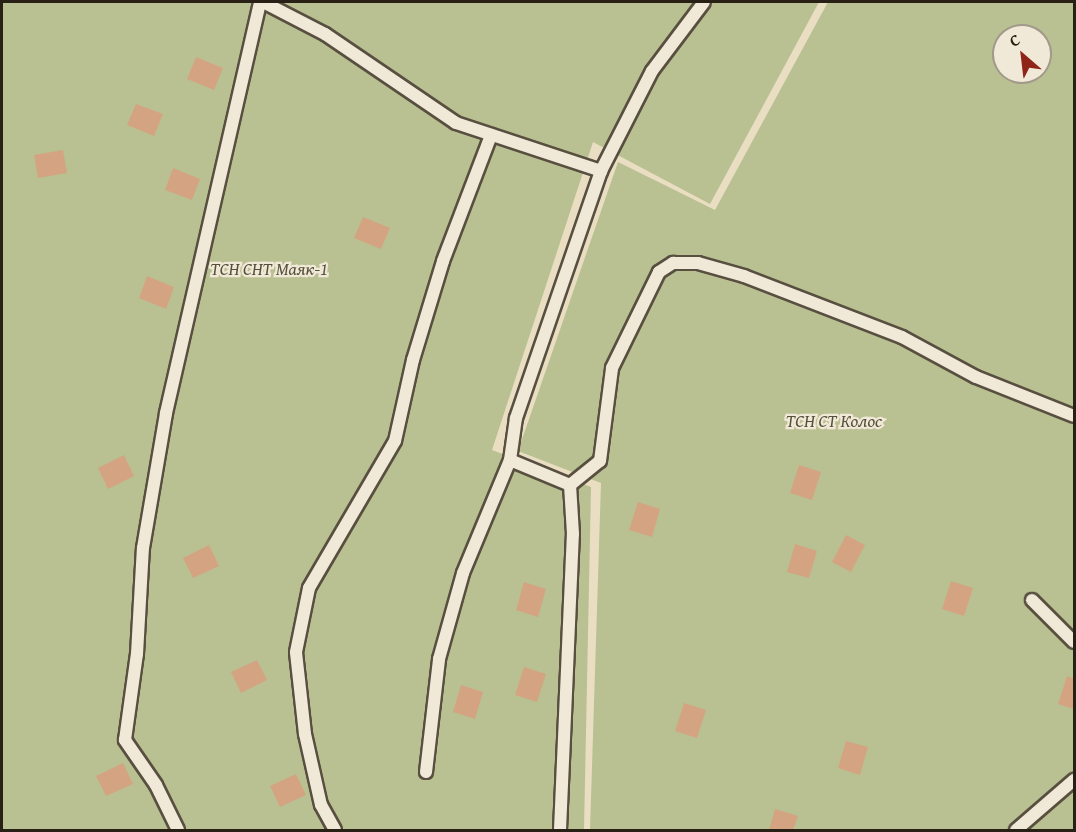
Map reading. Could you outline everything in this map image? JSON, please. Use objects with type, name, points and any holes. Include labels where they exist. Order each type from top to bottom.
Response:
[{"type":"lane","points":[[178,831],[156,785],[125,740],[137,654],[143,548],[166,413],[262,2],[325,34],[456,123],[601,171]]},
{"type":"lane","points":[[426,772],[439,659],[463,573],[510,460],[516,418],[601,171],[652,71],[704,2]]},
{"type":"lane","points":[[335,831],[321,804],[305,734],[296,652],[309,588],[395,441],[413,360],[443,261],[491,135]]},
{"type":"lane","points":[[570,485],[600,461],[612,368],[659,272],[674,263],[698,263],[821,304],[902,337],[976,377],[1074,416]]},
{"type":"lane","points":[[510,460],[570,485]]},
{"type":"lane","points":[[560,831],[573,534],[570,485]]},
{"type":"lane","points":[[1032,600],[1074,642]]},
{"type":"lane","points":[[1016,831],[1074,780]]},
{"type":"green space","name":"ТСН СНТ Маяк-1","points":[[2,2],[819,2],[710,204],[593,142],[492,450],[591,487],[584,830],[2,830]]},
{"type":"green space","name":"ТСН СТ Колос","points":[[828,2],[1074,2],[1074,830],[590,830],[601,483],[518,451],[618,162],[715,210]]},
{"type":"building","points":[[196,57],[223,68],[214,90],[187,79]]},
{"type":"building","points":[[136,104],[163,114],[154,136],[127,125]]},
{"type":"building","points":[[63,150],[67,173],[38,178],[34,155]]},
{"type":"building","points":[[173,168],[200,179],[192,200],[165,190]]},
{"type":"building","points":[[363,217],[390,228],[381,249],[354,238]]},
{"type":"building","points":[[147,276],[174,287],[166,309],[139,298]]},
{"type":"building","points":[[124,455],[134,476],[108,489],[98,468]]},
{"type":"building","points":[[799,465],[821,472],[812,500],[790,493]]},
{"type":"building","points":[[638,502],[660,509],[652,537],[629,530]]},
{"type":"building","points":[[846,535],[865,545],[851,572],[832,562]]},
{"type":"building","points":[[795,544],[817,551],[809,578],[787,572]]},
{"type":"building","points":[[209,545],[219,566],[193,578],[183,558]]},
{"type":"building","points":[[951,581],[973,588],[964,616],[942,609]]},
{"type":"building","points":[[524,582],[546,589],[538,617],[516,610]]},
{"type":"building","points":[[257,660],[267,680],[241,693],[231,672]]},
{"type":"building","points":[[524,667],[546,674],[537,702],[515,695]]},
{"type":"building","points":[[1067,676],[1074,679],[1074,709],[1058,704]]},
{"type":"building","points":[[461,685],[483,692],[475,719],[453,712]]},
{"type":"building","points":[[684,703],[706,710],[697,738],[675,731]]},
{"type":"building","points":[[846,741],[868,747],[860,775],[838,768]]},
{"type":"building","points":[[123,763],[133,784],[106,796],[96,776]]},
{"type":"building","points":[[296,774],[306,795],[280,807],[270,786]]},
{"type":"building","points":[[775,809],[798,816],[793,830],[769,830]]}]
